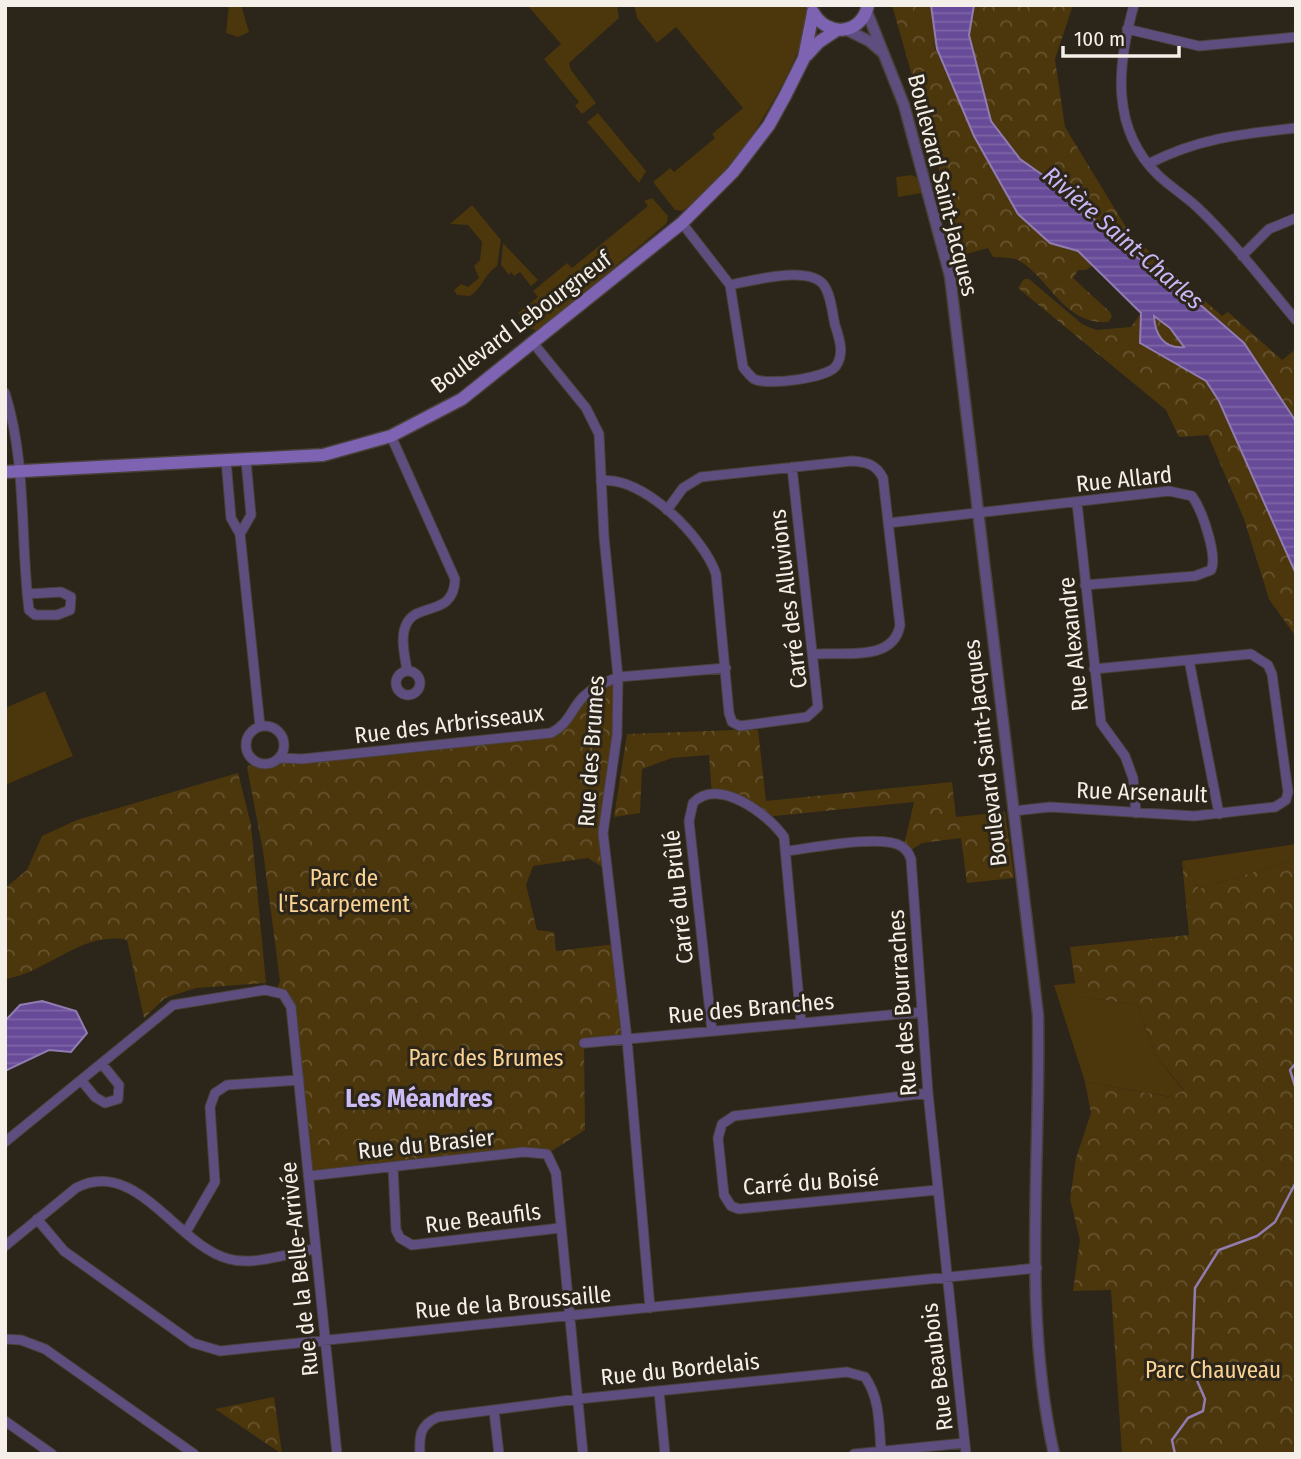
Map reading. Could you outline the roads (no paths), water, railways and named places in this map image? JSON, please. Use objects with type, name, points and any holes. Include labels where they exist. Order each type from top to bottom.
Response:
[{"type":"main road","points":[[812,7],[825,27],[842,30]]},
{"type":"main road","name":"Boulevard Lebourgneuf","points":[[804,58],[812,7]]},
{"type":"main road","name":"Boulevard Lebourgneuf","points":[[12,471],[323,455],[391,436],[462,399],[682,223],[733,173],[769,125],[804,58],[819,42],[859,23],[868,9]]},
{"type":"street","points":[[1134,5],[1119,72],[1121,107],[1134,141],[1158,174],[1197,207],[1296,320]]},
{"type":"street","name":"Boulevard Saint-Jacques","points":[[868,9],[904,105],[950,276],[1038,1015],[1037,1268],[1041,1362],[1054,1454]]},
{"type":"street","points":[[1127,29],[1199,46],[1296,37]]},
{"type":"street","name":"Boulevard Saint-Jacques","points":[[842,30],[869,41],[887,56]]},
{"type":"street","points":[[1150,163],[1181,147],[1223,135],[1296,128]]},
{"type":"street","points":[[1242,256],[1269,229],[1296,218]]},
{"type":"street","points":[[682,223],[730,285],[743,367],[754,379],[779,381],[823,375],[837,365],[841,349],[827,291],[818,280],[804,274],[730,285]]},
{"type":"street","name":"Rue des Brumes","points":[[534,344],[586,408],[596,426],[618,677],[617,735],[603,833],[627,1039],[650,1308]]},
{"type":"street","points":[[5,393],[14,420],[12,471],[27,594],[29,610],[35,615],[57,615],[70,610],[71,597],[61,592],[27,594]]},
{"type":"street","points":[[391,436],[455,579],[454,592],[446,603],[412,617],[406,624],[403,635],[407,670]]},
{"type":"street","points":[[226,460],[231,518],[240,534],[260,726]]},
{"type":"street","points":[[240,534],[251,515],[246,460]]},
{"type":"street","points":[[667,510],[682,488],[701,477],[852,461],[873,465],[883,478],[900,625],[894,643],[878,651],[814,654]]},
{"type":"street","name":"Carré des Alluvions","points":[[601,481],[609,480],[638,491],[667,510],[699,540],[710,557],[716,575],[732,722],[740,726],[807,717],[816,711],[819,698],[792,467]]},
{"type":"street","name":"Rue Allard","points":[[888,523],[1182,491],[1192,496],[1198,504],[1214,557],[1214,564],[1205,575],[1085,585]]},
{"type":"street","name":"Rue Alexandre","points":[[1077,503],[1101,723],[1125,755],[1133,778],[1136,813]]},
{"type":"street","name":"Rue Arsenault","points":[[1013,811],[1050,807],[1136,813],[1219,814],[1275,807],[1286,800],[1288,787],[1272,674],[1268,665],[1251,654],[1094,669]]},
{"type":"street","points":[[1189,660],[1219,814]]},
{"type":"street","name":"Rue des Arbrisseaux","points":[[280,758],[316,758],[551,733],[565,726],[583,698],[602,684],[618,677],[726,668]]},
{"type":"street","points":[[260,726],[269,726],[282,736],[285,744],[280,758],[265,765],[248,755],[246,738],[260,726]]},
{"type":"street","name":"Carré du Brûlé","points":[[712,1031],[689,821],[693,803],[706,796],[738,798],[776,825],[787,851],[801,1022]]},
{"type":"street","name":"Rue des Bourraches","points":[[787,851],[873,842],[898,844],[908,852],[945,1276]]},
{"type":"street","name":"Rue de la Belle-Arrivée","points":[[102,1064],[173,1004],[276,991],[283,995],[291,1007],[337,1454]]},
{"type":"street","name":"Rue des Branches","points":[[584,1043],[922,1012]]},
{"type":"street","points":[[5,1142],[82,1080],[102,1064],[119,1085],[118,1099],[105,1102],[95,1097],[82,1080]]},
{"type":"street","points":[[186,1232],[215,1182],[210,1107],[215,1093],[227,1085],[299,1080]]},
{"type":"street","name":"Carré du Boisé","points":[[928,1093],[734,1116],[722,1124],[718,1138],[724,1195],[731,1206],[739,1209],[937,1190]]},
{"type":"street","name":"Rue du Brasier","points":[[308,1176],[523,1152],[547,1154],[556,1173],[560,1228]]},
{"type":"street","name":"Rue Beaufils","points":[[393,1167],[396,1230],[400,1238],[412,1245],[560,1228]]},
{"type":"street","points":[[5,1246],[76,1188],[88,1181],[102,1180],[130,1188],[213,1252],[231,1260],[315,1249]]},
{"type":"street","name":"Rue de la Broussaille","points":[[37,1220],[64,1251],[193,1343],[207,1348],[239,1349],[1037,1268]]},
{"type":"street","points":[[560,1228],[583,1454]]},
{"type":"street","name":"Rue Beaubois","points":[[945,1276],[966,1454]]},
{"type":"street","points":[[5,1339],[33,1343],[45,1349],[194,1454]]},
{"type":"street","name":"Rue du Bordelais","points":[[420,1454],[419,1439],[424,1425],[438,1417],[578,1399],[857,1373],[865,1377],[876,1399],[881,1451]]},
{"type":"street","points":[[659,1391],[665,1454]]},
{"type":"street","points":[[494,1411],[499,1454]]},
{"type":"street","points":[[5,1421],[52,1454]]},
{"type":"street","points":[[854,1454],[965,1443]]},
{"type":"waterway","points":[[1296,1063],[1290,1070],[1296,1089]]},
{"type":"waterway","points":[[1175,1454],[1172,1440],[1188,1418],[1203,1411],[1205,1399],[1192,1369],[1195,1288],[1219,1250],[1257,1236],[1275,1222],[1296,1182]]},
{"type":"district","name":"Les Méandres","points":[[419,1098]]},
{"type":"water label","name":"Rivière Saint-Charles","points":[[1123,238]]},
{"type":"park label","name":"Parc de l'Escarpement","points":[[344,891]]},
{"type":"park label","name":"Parc des Brumes","points":[[486,1058]]},
{"type":"park label","name":"Parc Chauveau","points":[[1213,1370]]}]
